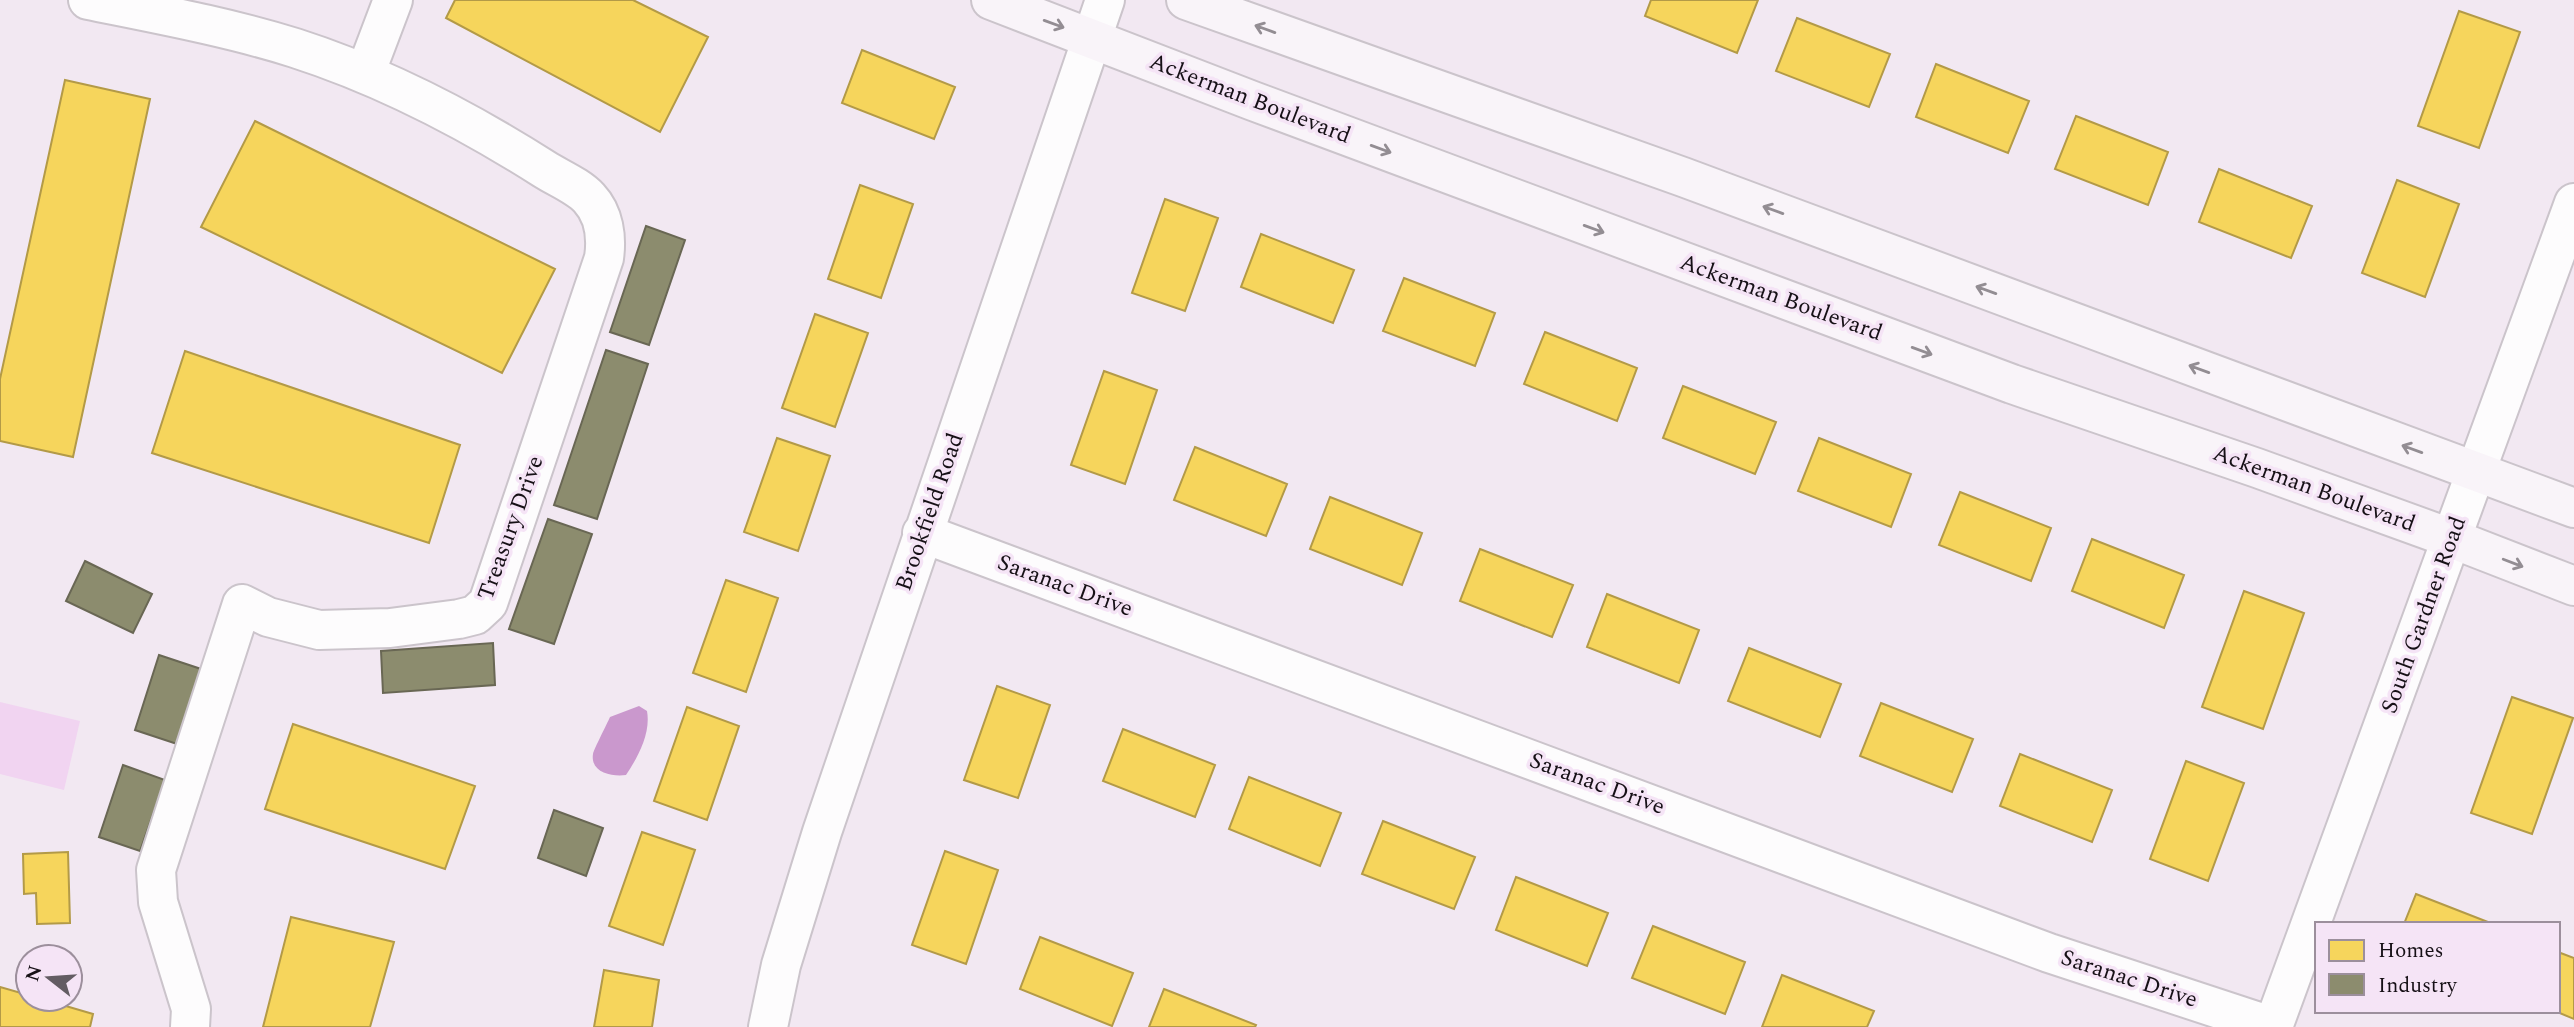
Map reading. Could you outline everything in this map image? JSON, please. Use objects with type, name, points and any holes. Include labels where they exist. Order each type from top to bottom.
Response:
[{"type":"street","points":[[88,0],[180,19],[294,48],[365,74],[393,0]]},
{"type":"street","name":"Ackerman Boulevard","points":[[990,0],[2012,384],[2257,468],[2574,586]]},
{"type":"street","name":"Brookfield Road","points":[[768,1027],[780,965],[818,845],[1105,0]]},
{"type":"street","points":[[1186,0],[1684,177],[2574,508]]},
{"type":"street","name":"Treasury Drive","points":[[190,1027],[191,1009],[158,902],[156,870],[242,604],[268,617],[319,630],[390,628],[459,620],[475,615],[482,609],[488,603],[604,258],[606,245],[603,220],[588,197],[519,153],[365,74]]},
{"type":"street","name":"South Gardner Road","points":[[2274,1027],[2574,203]]},
{"type":"street","name":"Saranac Drive","points":[[922,533],[2049,953],[2274,1027]]},
{"type":"shaded area","points":[[0,702],[80,721],[64,790],[0,774]]},
{"type":"shaded area","points":[[639,706],[647,711],[647,728],[626,775],[599,770],[595,766],[593,754],[610,717]]},
{"type":"building: Homes","points":[[455,0],[633,0],[708,37],[660,132],[446,18]]},
{"type":"building: Homes","points":[[1651,0],[1758,0],[1737,53],[1645,16]]},
{"type":"building: Homes","points":[[2459,11],[2520,32],[2479,148],[2418,126]]},
{"type":"building: Homes","points":[[1797,18],[1890,54],[1869,107],[1776,71]]},
{"type":"building: Homes","points":[[862,50],[955,87],[934,139],[842,103]]},
{"type":"building: Homes","points":[[1936,64],[2029,101],[2008,153],[1916,117]]},
{"type":"building: Homes","points":[[65,80],[150,99],[73,457],[0,441],[0,379]]},
{"type":"building: Homes","points":[[2076,116],[2168,152],[2148,205],[2055,169]]},
{"type":"building: Homes","points":[[255,121],[555,269],[502,373],[201,227]]},
{"type":"building: Homes","points":[[2219,169],[2312,206],[2291,258],[2199,222]]},
{"type":"building: Homes","points":[[2397,180],[2459,204],[2425,297],[2362,273]]},
{"type":"building: Homes","points":[[860,185],[913,204],[881,298],[828,279]]},
{"type":"building: Homes","points":[[1165,199],[1218,218],[1185,311],[1132,293]]},
{"type":"building: Homes","points":[[1261,234],[1354,270],[1333,323],[1241,287]]},
{"type":"building: Homes","points":[[1404,278],[1495,313],[1475,366],[1383,331]]},
{"type":"building: Homes","points":[[815,314],[868,333],[835,427],[782,408]]},
{"type":"building: Homes","points":[[1545,332],[1637,368],[1617,421],[1524,384]]},
{"type":"building: Homes","points":[[185,351],[460,445],[429,543],[152,453]]},
{"type":"building: Homes","points":[[1104,371],[1157,390],[1125,484],[1071,465]]},
{"type":"building: Homes","points":[[1683,386],[1776,422],[1755,474],[1663,438]]},
{"type":"building: Homes","points":[[777,438],[830,456],[798,551],[744,532]]},
{"type":"building: Homes","points":[[1819,438],[1911,474],[1891,527],[1798,491]]},
{"type":"building: Homes","points":[[1195,447],[1287,484],[1266,536],[1174,500]]},
{"type":"building: Homes","points":[[1960,492],[2051,528],[2031,581],[1939,545]]},
{"type":"building: Homes","points":[[1330,497],[1422,533],[1402,585],[1310,549]]},
{"type":"building: Homes","points":[[2092,539],[2184,575],[2164,628],[2072,591]]},
{"type":"building: Homes","points":[[1480,549],[1573,585],[1552,637],[1460,601]]},
{"type":"building: Homes","points":[[726,580],[778,598],[746,692],[693,673]]},
{"type":"building: Homes","points":[[2244,591],[2304,613],[2263,729],[2202,707]]},
{"type":"building: Homes","points":[[1607,594],[1699,630],[1679,683],[1587,647]]},
{"type":"building: Homes","points":[[1749,648],[1841,684],[1820,737],[1728,701]]},
{"type":"building: Homes","points":[[997,686],[1050,705],[1018,798],[964,780]]},
{"type":"building: Homes","points":[[2512,697],[2573,718],[2532,834],[2471,813]]},
{"type":"building: Homes","points":[[1881,703],[1973,739],[1952,792],[1860,756]]},
{"type":"building: Homes","points":[[687,707],[739,726],[707,820],[654,801]]},
{"type":"building: Homes","points":[[293,724],[475,786],[445,869],[265,809]]},
{"type":"building: Homes","points":[[1123,729],[1215,765],[1195,817],[1103,781]]},
{"type":"building: Homes","points":[[2020,754],[2112,790],[2092,842],[2000,806]]},
{"type":"building: Homes","points":[[2186,761],[2244,783],[2208,881],[2150,859]]},
{"type":"building: Homes","points":[[1249,777],[1341,813],[1320,866],[1229,829]]},
{"type":"building: Homes","points":[[1383,821],[1475,857],[1454,909],[1362,874]]},
{"type":"building: Homes","points":[[642,832],[695,850],[663,945],[609,926]]},
{"type":"building: Homes","points":[[945,851],[998,870],[966,964],[912,945]]},
{"type":"building: Homes","points":[[68,852],[70,923],[37,924],[36,893],[24,894],[23,854]]},
{"type":"building: Homes","points":[[1516,877],[1608,913],[1587,966],[1496,930]]},
{"type":"building: Homes","points":[[2416,894],[2488,922],[2405,922]]},
{"type":"building: Homes","points":[[291,917],[394,942],[370,1027],[263,1027]]},
{"type":"building: Homes","points":[[1653,926],[1745,962],[1725,1014],[1632,978]]},
{"type":"building: Homes","points":[[1040,937],[1133,973],[1112,1026],[1020,989]]},
{"type":"building: Homes","points":[[2560,953],[2574,958],[2574,1019],[2560,1013]]},
{"type":"building: Homes","points":[[604,970],[659,980],[652,1027],[594,1027]]},
{"type":"building: Homes","points":[[1782,975],[1874,1011],[1867,1027],[1762,1027]]},
{"type":"building: Homes","points":[[0,987],[14,991],[14,1013],[84,1011],[93,1014],[90,1027],[0,1027]]},
{"type":"building: Homes","points":[[1164,989],[1256,1025],[1149,1027]]},
{"type":"building: Industry","points":[[646,226],[685,240],[649,345],[610,332]]},
{"type":"building: Industry","points":[[606,350],[648,364],[597,519],[554,505]]},
{"type":"building: Industry","points":[[548,519],[592,534],[554,644],[509,629]]},
{"type":"building: Industry","points":[[85,561],[152,594],[133,633],[66,601]]},
{"type":"building: Industry","points":[[493,643],[495,685],[383,693],[381,651]]},
{"type":"building: Industry","points":[[159,655],[201,669],[177,744],[135,730]]},
{"type":"building: Industry","points":[[123,765],[165,780],[140,851],[99,837]]},
{"type":"building: Industry","points":[[554,810],[603,828],[586,876],[538,858]]}]
